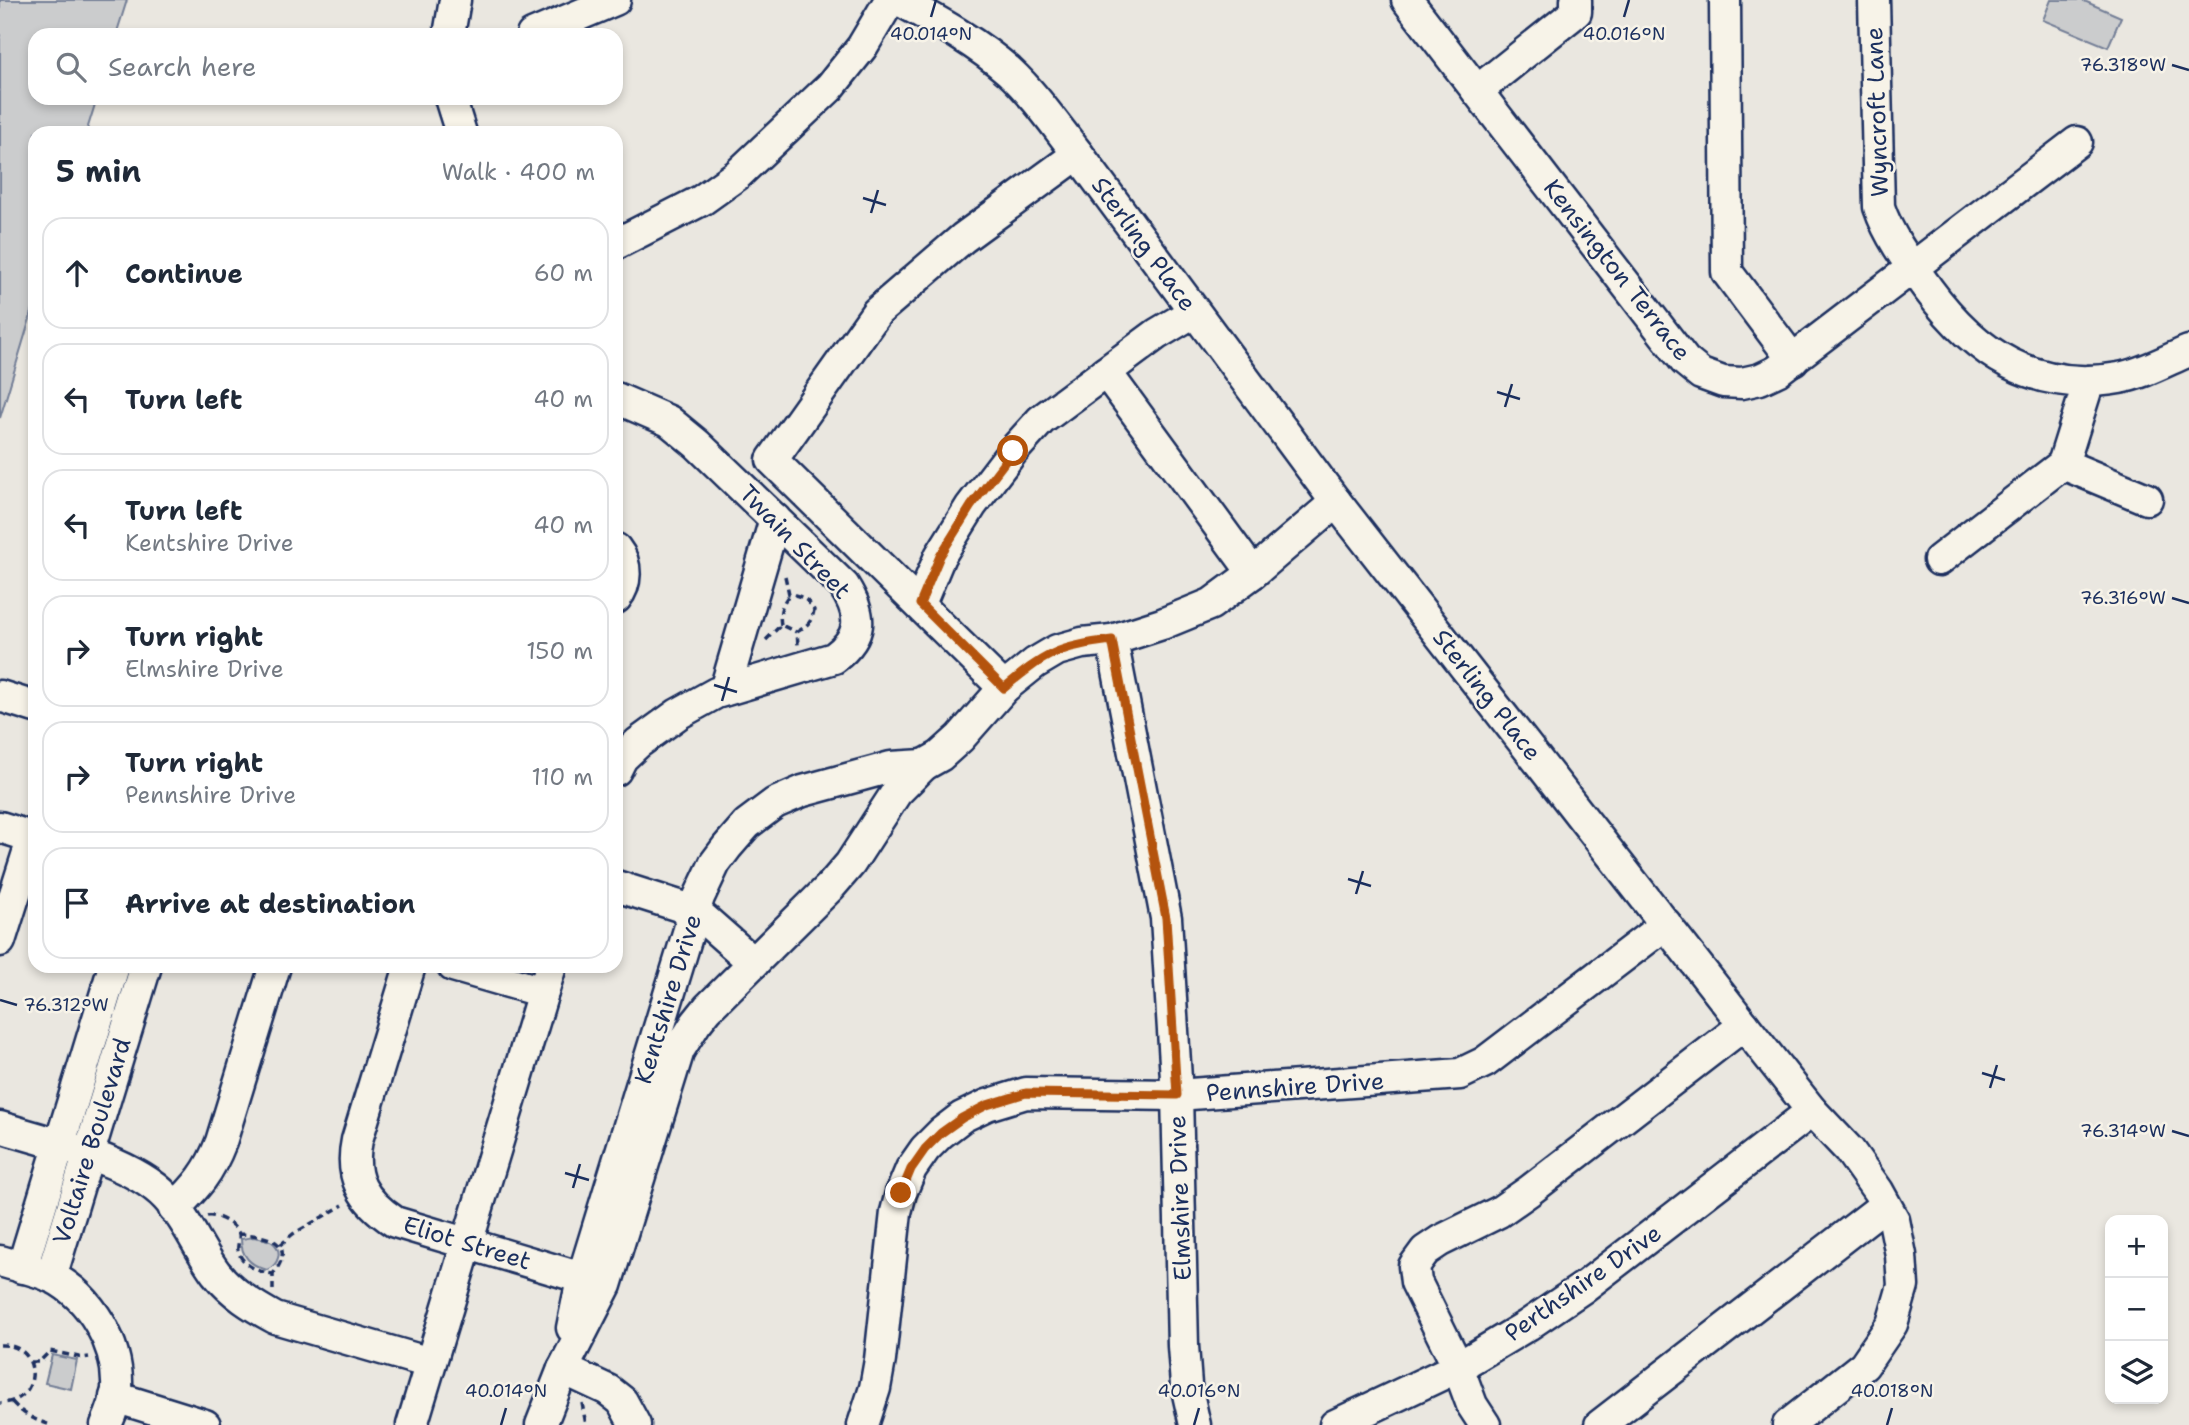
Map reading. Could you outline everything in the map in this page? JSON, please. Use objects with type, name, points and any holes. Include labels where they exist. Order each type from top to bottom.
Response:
[{"type":"street","points":[[450,28],[455,0]]},
{"type":"street","points":[[549,28],[615,0]]},
{"type":"street","points":[[623,240],[702,200],[737,175],[830,87],[862,47],[890,0]]},
{"type":"street","name":"Sterling Place","points":[[899,0],[984,50],[1010,72],[1034,98],[1336,502],[1812,1111],[1849,1150],[1885,1205],[1894,1220],[1903,1286],[1892,1324],[1864,1365],[1788,1425]]},
{"type":"street","name":"Kensington Terrace","points":[[1407,0],[1685,361],[1701,374],[1723,382],[1742,383],[1760,379],[1793,360],[1912,266],[2077,142]]},
{"type":"street","points":[[1477,90],[1576,12],[1576,0]]},
{"type":"street","points":[[1725,0],[1727,272],[1793,360]]},
{"type":"street","name":"Wyncroft Lane","points":[[1874,0],[1879,207],[1885,225],[1939,304],[1967,335],[1994,356],[2029,373],[2057,379],[2089,381],[2121,378],[2189,351]]},
{"type":"street","points":[[452,105],[459,126]]},
{"type":"street","points":[[1004,688],[772,460],[877,312],[963,238],[1078,154]]},
{"type":"street","points":[[920,604],[940,556],[971,506],[1013,451],[1041,421],[1157,334],[1194,312]]},
{"type":"street","points":[[1106,372],[1253,573]]},
{"type":"street","points":[[1939,560],[2063,464],[2089,381]]},
{"type":"street","name":"Twain Street","points":[[623,401],[669,422],[697,444],[844,586],[858,612],[858,622],[847,648],[834,658],[716,693],[678,714],[623,757]]},
{"type":"street","points":[[2063,464],[2147,499]]},
{"type":"street","name":"Kentshire Drive","points":[[541,1425],[680,1050],[708,1008],[837,879],[850,864],[896,793],[924,765],[940,756],[960,738],[1004,688],[1035,663],[1057,650],[1082,643],[1112,640],[1211,604],[1253,573],[1336,502]]},
{"type":"street","points":[[725,690],[775,519]]},
{"type":"street","points":[[623,563],[626,576],[623,583]]},
{"type":"street","name":"Elmshire Drive","points":[[1112,640],[1166,918],[1177,1095],[1183,1346],[1186,1385],[1195,1425]]},
{"type":"street","points":[[0,696],[28,705]]},
{"type":"street","name":"Kentshire Drive","points":[[594,1282],[705,881],[727,847],[747,824],[775,803],[803,791],[891,767],[924,765]]},
{"type":"street","points":[[0,827],[28,835]]},
{"type":"street","points":[[0,941],[28,855]]},
{"type":"street","points":[[623,888],[695,911],[754,963]]},
{"type":"street","name":"Pennshire Drive","points":[[863,1425],[875,1388],[880,1360],[896,1212],[901,1193],[911,1169],[925,1149],[962,1118],[987,1105],[1026,1093],[1177,1095],[1460,1074],[1485,1062],[1666,923]]},
{"type":"street","name":"Voltaire Boulevard","points":[[11,1265],[60,1145],[112,973]]},
{"type":"street","name":"Voltaire Boulevard","points":[[51,1277],[144,973]]},
{"type":"street","points":[[174,1209],[212,1165],[273,973]]},
{"type":"street","name":"Eliot Street","points":[[408,973],[353,1160],[356,1174],[365,1192],[380,1212],[396,1222],[594,1282]]},
{"type":"street","points":[[412,1425],[547,979],[504,973]]},
{"type":"street","points":[[1485,1425],[1472,1405],[1458,1367],[1416,1282],[1415,1266],[1424,1251],[1499,1212],[1744,1024]]},
{"type":"street","name":"Perthshire Drive","points":[[1335,1425],[1458,1367],[1528,1325],[1584,1287],[1812,1111]]},
{"type":"street","points":[[0,1127],[88,1155],[126,1170],[147,1182],[167,1198],[216,1273],[233,1291],[275,1318],[430,1363]]},
{"type":"street","points":[[1600,1425],[1885,1205]]},
{"type":"street","points":[[11,1265],[51,1277],[77,1294],[89,1307],[111,1347],[114,1361],[117,1389],[111,1411],[205,1425]]},
{"type":"street","points":[[563,1370],[608,1390],[622,1401],[635,1425]]},
{"type":"path","points":[[781,625],[779,613],[789,594],[785,573]]},
{"type":"path","points":[[789,594],[809,600],[814,610],[812,620],[797,632],[802,668]]},
{"type":"path","points":[[280,1245],[293,1234],[365,1192]]},
{"type":"path","points":[[239,1234],[261,1235],[280,1245],[280,1265],[273,1274],[262,1272],[245,1262],[238,1252],[239,1234]]},
{"type":"path","points":[[0,1345],[17,1348],[25,1354],[31,1362],[33,1372],[32,1382],[20,1398],[0,1403]]},
{"type":"path","points":[[31,1362],[39,1362],[50,1351],[89,1357]]},
{"type":"path","points":[[12,1402],[31,1419],[51,1425]]},
{"type":"shaded area","points":[[0,0],[127,0],[118,28],[28,28],[28,105],[95,105],[88,126],[28,126],[28,325],[0,418]]},
{"type":"shaded area","points":[[2051,0],[2082,0],[2121,17],[2108,47],[2043,20]]},
{"type":"shaded area","points":[[254,1237],[270,1241],[278,1249],[277,1261],[267,1270],[251,1262],[243,1250],[241,1239]]},
{"type":"shaded area","points":[[52,1355],[77,1360],[71,1389],[45,1383]]},
{"type":"route","points":[[901,1193],[911,1169],[925,1149],[962,1118],[987,1105],[1026,1093],[1177,1095],[1166,918],[1112,640],[1082,643],[1057,650],[1035,663],[1004,688],[920,604],[940,556],[971,506],[1013,451]]}]
